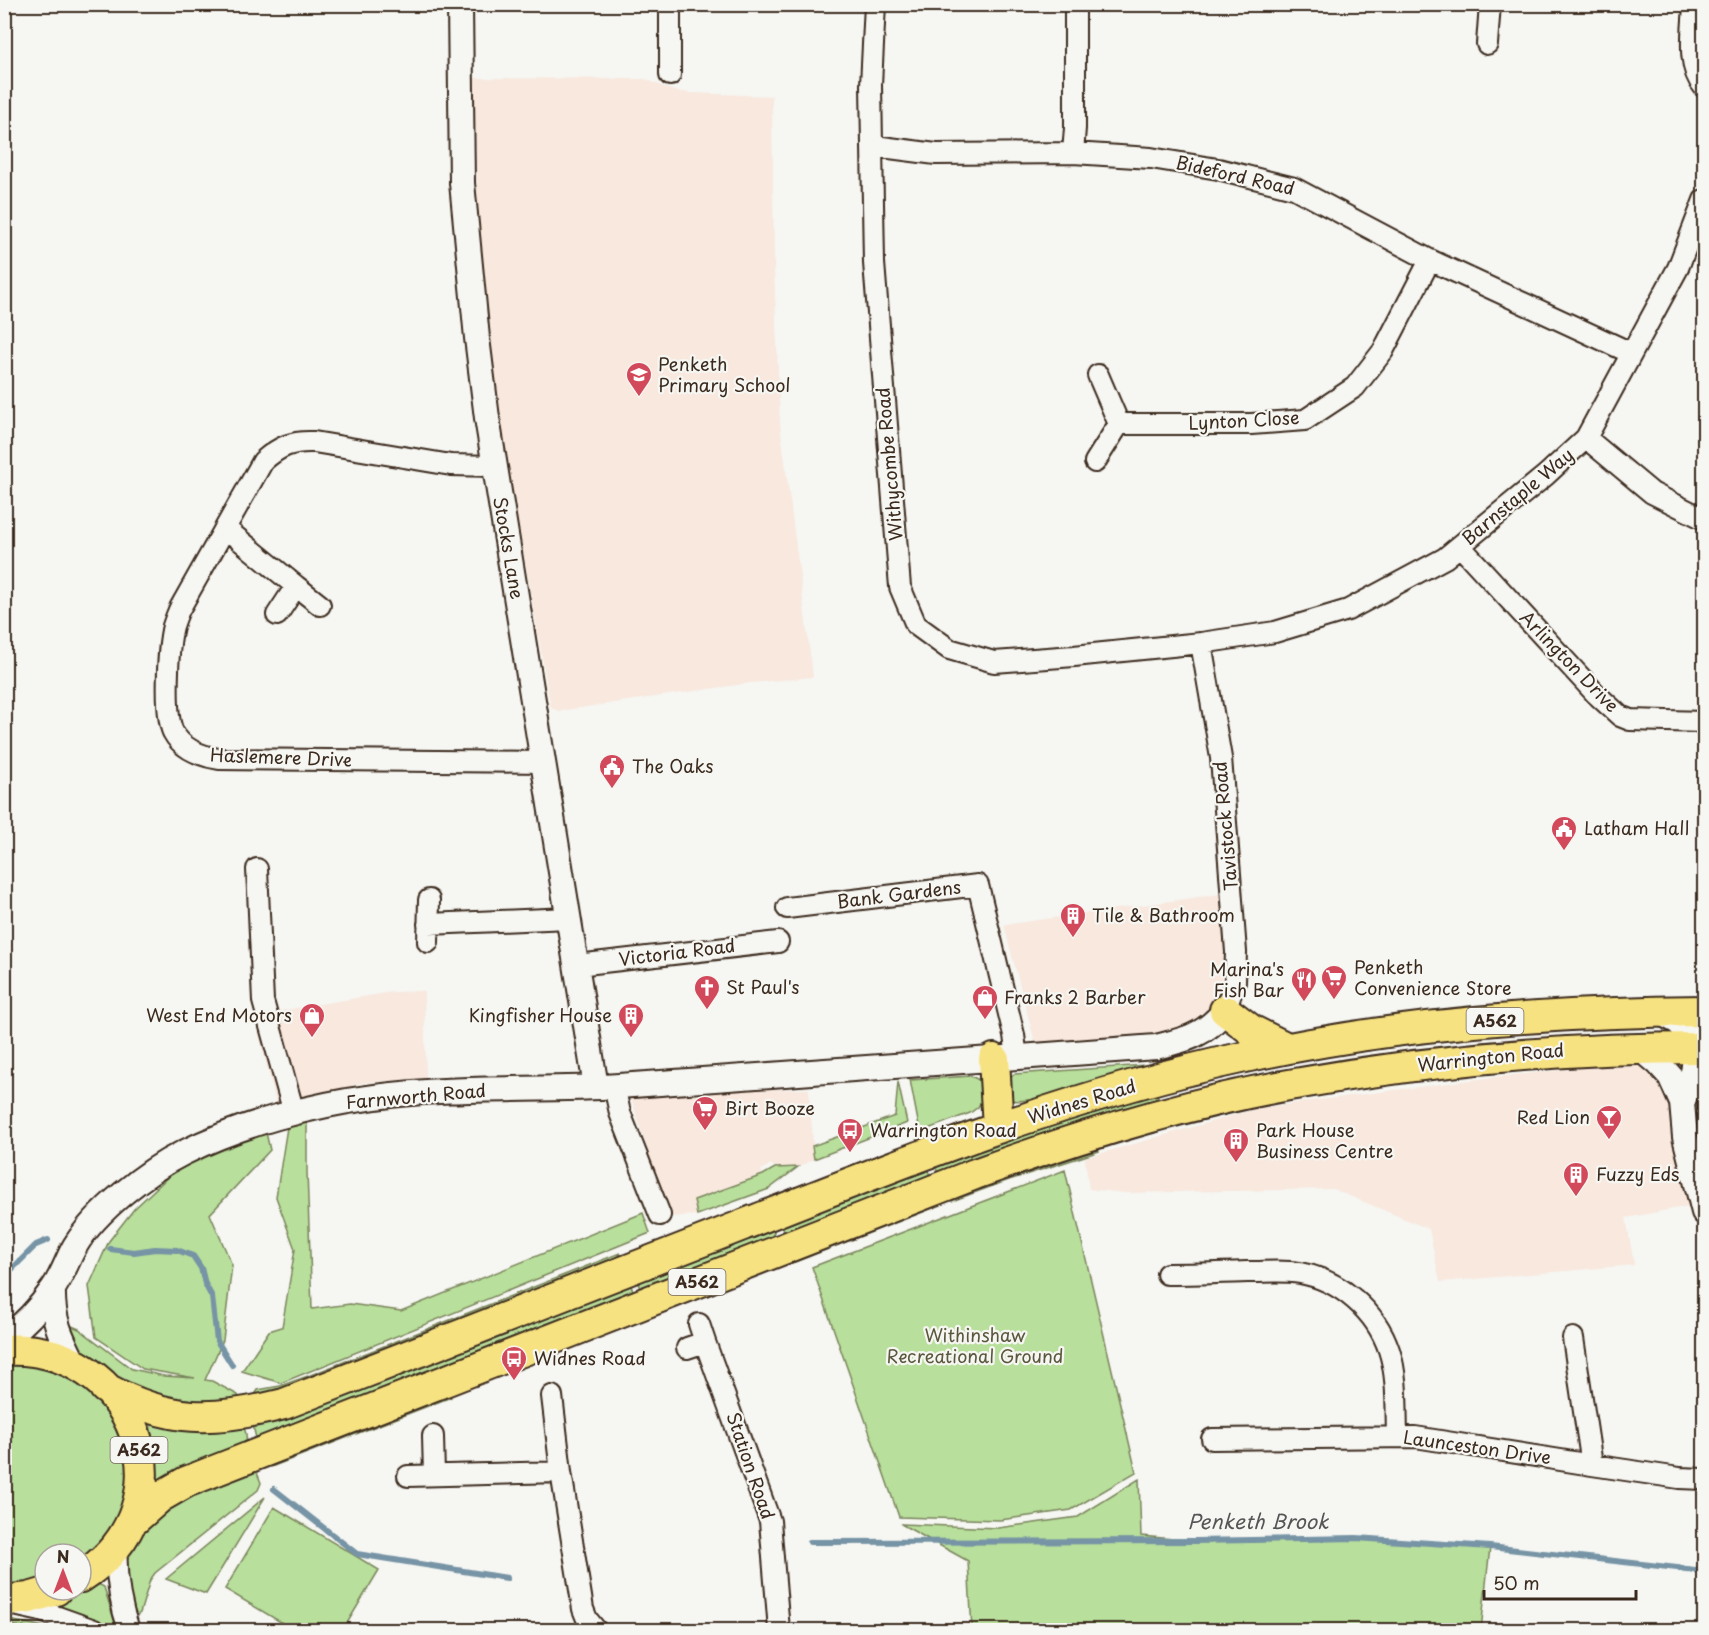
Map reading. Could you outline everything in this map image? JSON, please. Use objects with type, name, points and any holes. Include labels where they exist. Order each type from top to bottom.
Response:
[{"type":"main road","points":[[1225,1010],[1251,1030],[1287,1048]]},
{"type":"main road","name":"Warrington Road","points":[[1287,1048],[1453,1024],[1571,1014],[1704,1011]]},
{"type":"main road","name":"Widnes Road","points":[[105,1388],[132,1402],[173,1414],[199,1416],[240,1414],[284,1404],[787,1207],[998,1128],[1124,1088],[1242,1057],[1287,1048]]},
{"type":"main road","name":"Warrington Road","points":[[1278,1087],[1372,1071],[1457,1060],[1561,1051],[1700,1048]]},
{"type":"main road","points":[[998,1128],[1005,1058]]},
{"type":"main road","name":"Widnes Road","points":[[125,1532],[160,1497],[186,1482],[975,1174],[1082,1137],[1278,1087]]},
{"type":"main road","name":"A562","points":[[4,1350],[36,1351],[75,1365],[105,1388],[130,1420],[142,1461],[143,1481],[140,1501],[125,1532],[103,1561],[93,1568]]},
{"type":"main road","points":[[4,1602],[33,1597]]},
{"type":"street","name":"Stocks Lane","points":[[460,4],[462,183],[477,338],[494,465],[577,965],[605,1087]]},
{"type":"street","points":[[670,4],[670,75]]},
{"type":"street","name":"Withycombe Road","points":[[875,4],[871,85],[874,146],[874,263],[900,587],[916,625],[949,649],[994,662],[1074,657],[1201,643]]},
{"type":"street","points":[[1073,153],[1075,4]]},
{"type":"street","points":[[1487,44],[1490,4]]},
{"type":"street","points":[[1694,4],[1693,57],[1696,71],[1704,87]]},
{"type":"street","name":"Bideford Road","points":[[874,146],[936,154],[1073,153],[1150,158],[1218,169],[1294,188],[1430,260],[1631,353]]},
{"type":"street","name":"Barnstaple Way","points":[[1201,643],[1275,632],[1348,610],[1445,558],[1546,475],[1586,438],[1678,268],[1704,201]]},
{"type":"street","name":"Lynton Close","points":[[1119,424],[1251,424],[1305,420],[1355,387],[1383,351],[1430,260]]},
{"type":"street","points":[[1095,462],[1119,424],[1098,375]]},
{"type":"street","points":[[1586,438],[1652,493],[1704,519]]},
{"type":"street","name":"Haslemere Drive","points":[[494,465],[451,465],[299,441],[286,444],[275,451],[263,461],[180,608],[171,636],[169,719],[180,741],[191,750],[204,757],[219,759],[544,762]]},
{"type":"street","points":[[225,528],[320,605]]},
{"type":"street","name":"Arlington Drive","points":[[1460,546],[1596,694],[1620,716],[1630,720],[1704,722]]},
{"type":"street","points":[[277,615],[296,586]]},
{"type":"street","name":"Tavistock Road","points":[[1201,643],[1221,758],[1236,952],[1235,982],[1225,1010]]},
{"type":"street","points":[[256,870],[263,1000],[294,1113]]},
{"type":"street","name":"Bank Gardens","points":[[787,908],[978,885],[1014,1035],[1005,1058]]},
{"type":"street","points":[[429,900],[428,933],[569,918]]},
{"type":"street","name":"Victoria Road","points":[[577,965],[778,942]]},
{"type":"street","points":[[660,1215],[620,1113],[605,1087],[1156,1047],[1201,1033],[1225,1010]]},
{"type":"street","points":[[1657,1011],[1678,1023],[1700,1048],[1691,1084],[1682,1103]]},
{"type":"street","points":[[1640,1048],[1659,1063],[1670,1076],[1682,1103],[1685,1137],[1704,1212]]},
{"type":"street","name":"Farnworth Road","points":[[4,1340],[36,1311],[53,1289],[76,1244],[102,1211],[145,1178],[182,1154],[258,1124],[294,1113],[376,1097],[416,1093],[605,1087]]},
{"type":"street","points":[[1167,1274],[1299,1273],[1326,1281],[1354,1298],[1374,1321],[1389,1351],[1395,1387],[1397,1436]]},
{"type":"street","points":[[53,1289],[56,1324],[75,1365]]},
{"type":"street","name":"Station Road","points":[[697,1338],[770,1521],[779,1630]]},
{"type":"street","points":[[1573,1338],[1592,1465]]},
{"type":"street","points":[[552,1396],[561,1472],[583,1609],[587,1619],[596,1630]]},
{"type":"street","points":[[434,1436],[434,1475]]},
{"type":"street","name":"Launceston Drive","points":[[1212,1439],[1397,1436],[1435,1439],[1679,1478],[1704,1479]]},
{"type":"street","points":[[408,1476],[561,1472]]},
{"type":"street","points":[[125,1532],[116,1570],[118,1594],[129,1630]]},
{"type":"street","points":[[4,1602],[41,1611],[94,1630]]},
{"type":"shaded area","name":"Penketh Primary School","points":[[474,78],[645,79],[674,91],[772,96],[774,268],[780,424],[813,677],[750,683],[559,711],[551,708],[505,447],[495,372],[477,200]]},
{"type":"shaded area","points":[[1234,892],[1241,970],[1196,1030],[1037,1050],[1004,925]]},
{"type":"shaded area","points":[[424,991],[426,1078],[362,1083],[277,1106],[258,1030],[279,1011],[392,992]]},
{"type":"shaded area","points":[[1670,1058],[1683,1068],[1704,1170],[1704,1203],[1626,1218],[1634,1265],[1440,1282],[1429,1229],[1333,1189],[1124,1193],[1089,1189],[1085,1158],[1259,1108],[1479,1079]]},
{"type":"shaded area","points":[[809,1089],[814,1159],[798,1167],[775,1168],[771,1164],[761,1170],[763,1175],[694,1200],[697,1215],[668,1217],[629,1091]]},
{"type":"green space","points":[[1146,1065],[1147,1069],[1077,1090],[1038,1099],[1010,1100],[1010,1078],[1014,1074]]},
{"type":"green space","points":[[971,1076],[979,1080],[981,1084],[983,1098],[978,1107],[970,1113],[920,1132],[910,1080]]},
{"type":"green space","points":[[898,1082],[907,1123],[814,1159],[812,1146],[895,1116]]},
{"type":"green space","points":[[1156,1090],[1160,1103],[939,1176],[934,1163]]},
{"type":"green space","points":[[309,1114],[307,1172],[312,1309],[350,1304],[401,1311],[643,1213],[650,1233],[281,1383],[242,1371],[269,1331],[282,1327],[295,1249],[276,1197],[288,1121]]},
{"type":"green space","points":[[265,1128],[270,1150],[210,1214],[232,1265],[223,1340],[205,1380],[212,1381],[238,1395],[240,1402],[183,1404],[122,1383],[77,1348],[67,1324],[79,1329],[132,1369],[164,1376],[195,1378],[143,1369],[96,1337],[89,1286],[109,1241],[134,1209],[189,1157]]},
{"type":"green space","points":[[1096,1145],[1099,1151],[1091,1154],[952,1201],[950,1196]]},
{"type":"green space","points":[[926,1165],[931,1178],[784,1235],[782,1221]]},
{"type":"green space","points":[[798,1167],[769,1189],[697,1215],[694,1200],[763,1175],[775,1168]]},
{"type":"green space","name":"Withinshaw Recreational Ground","points":[[1065,1170],[1136,1472],[1071,1510],[1000,1520],[899,1517],[812,1267]]},
{"type":"green space","points":[[939,1199],[941,1205],[795,1262],[793,1256]]},
{"type":"green space","points":[[772,1225],[774,1232],[771,1240],[641,1291],[636,1278]]},
{"type":"green space","points":[[620,1253],[623,1260],[310,1381],[252,1399],[258,1390],[280,1386],[308,1376]]},
{"type":"green space","points":[[629,1281],[634,1293],[257,1442],[252,1422]]},
{"type":"green space","points":[[5,1364],[46,1368],[80,1384],[105,1409],[118,1429],[129,1462],[127,1496],[106,1537],[93,1549],[93,1542],[33,1542],[33,1582],[5,1588]]},
{"type":"green space","points":[[448,1391],[451,1397],[271,1467],[269,1464]]},
{"type":"green space","points":[[150,1423],[243,1424],[247,1446],[156,1483]]},
{"type":"green space","points":[[256,1470],[261,1483],[258,1490],[155,1573],[150,1580],[140,1613],[134,1617],[127,1595],[126,1565],[129,1552],[140,1536],[174,1501]]},
{"type":"green space","points":[[1139,1479],[1141,1536],[1196,1541],[1356,1538],[1490,1547],[1481,1630],[972,1630],[968,1561],[901,1524],[998,1528],[1078,1517]]},
{"type":"green space","points":[[265,1497],[206,1594],[166,1579]]},
{"type":"green space","points":[[274,1507],[379,1570],[343,1630],[294,1630],[225,1589]]},
{"type":"green space","points":[[98,1584],[104,1587],[116,1626],[112,1630],[59,1609],[58,1605],[64,1602],[93,1602],[93,1587]]},
{"type":"green space","points":[[4,1619],[60,1630],[41,1630],[5,1624]]},
{"type":"waterway","name":"Penketh Brook","points":[[4,1277],[36,1245],[48,1240]]},
{"type":"waterway","name":"Penketh Brook","points":[[110,1249],[134,1252],[155,1249],[177,1250],[193,1256],[201,1268],[205,1284],[212,1297],[217,1341],[232,1365]]},
{"type":"waterway","name":"Penketh Brook","points":[[274,1489],[357,1554],[507,1578]]},
{"type":"waterway","name":"Penketh Brook","points":[[810,1542],[1196,1541],[1356,1538],[1490,1547],[1704,1571]]},
{"type":"place","name":"Penketh Primary School","points":[[639,398]]},
{"type":"place","name":"The Oaks","points":[[612,790]]},
{"type":"place","name":"Latham Hall","points":[[1564,852]]},
{"type":"place","name":"Tile & Bathroom","points":[[1073,939]]},
{"type":"place","name":"Penketh Convenience Store","points":[[1334,1001]]},
{"type":"place","name":"Marina's Fish Bar","points":[[1304,1003]]},
{"type":"place","name":"St Paul's","points":[[707,1011]]},
{"type":"place","name":"Franks 2 Barber","points":[[985,1021]]},
{"type":"place","name":"West End Motors","points":[[312,1039]]},
{"type":"place","name":"Kingfisher House","points":[[631,1039]]},
{"type":"place","name":"Birt Booze","points":[[705,1132]]},
{"type":"place","name":"Red Lion","points":[[1609,1141]]},
{"type":"place","name":"Warrington Road","points":[[850,1154]]},
{"type":"place","name":"Park House Business Centre","points":[[1236,1164]]},
{"type":"place","name":"Fuzzy Eds","points":[[1576,1198]]},
{"type":"place","name":"Widnes Road","points":[[514,1382]]}]
